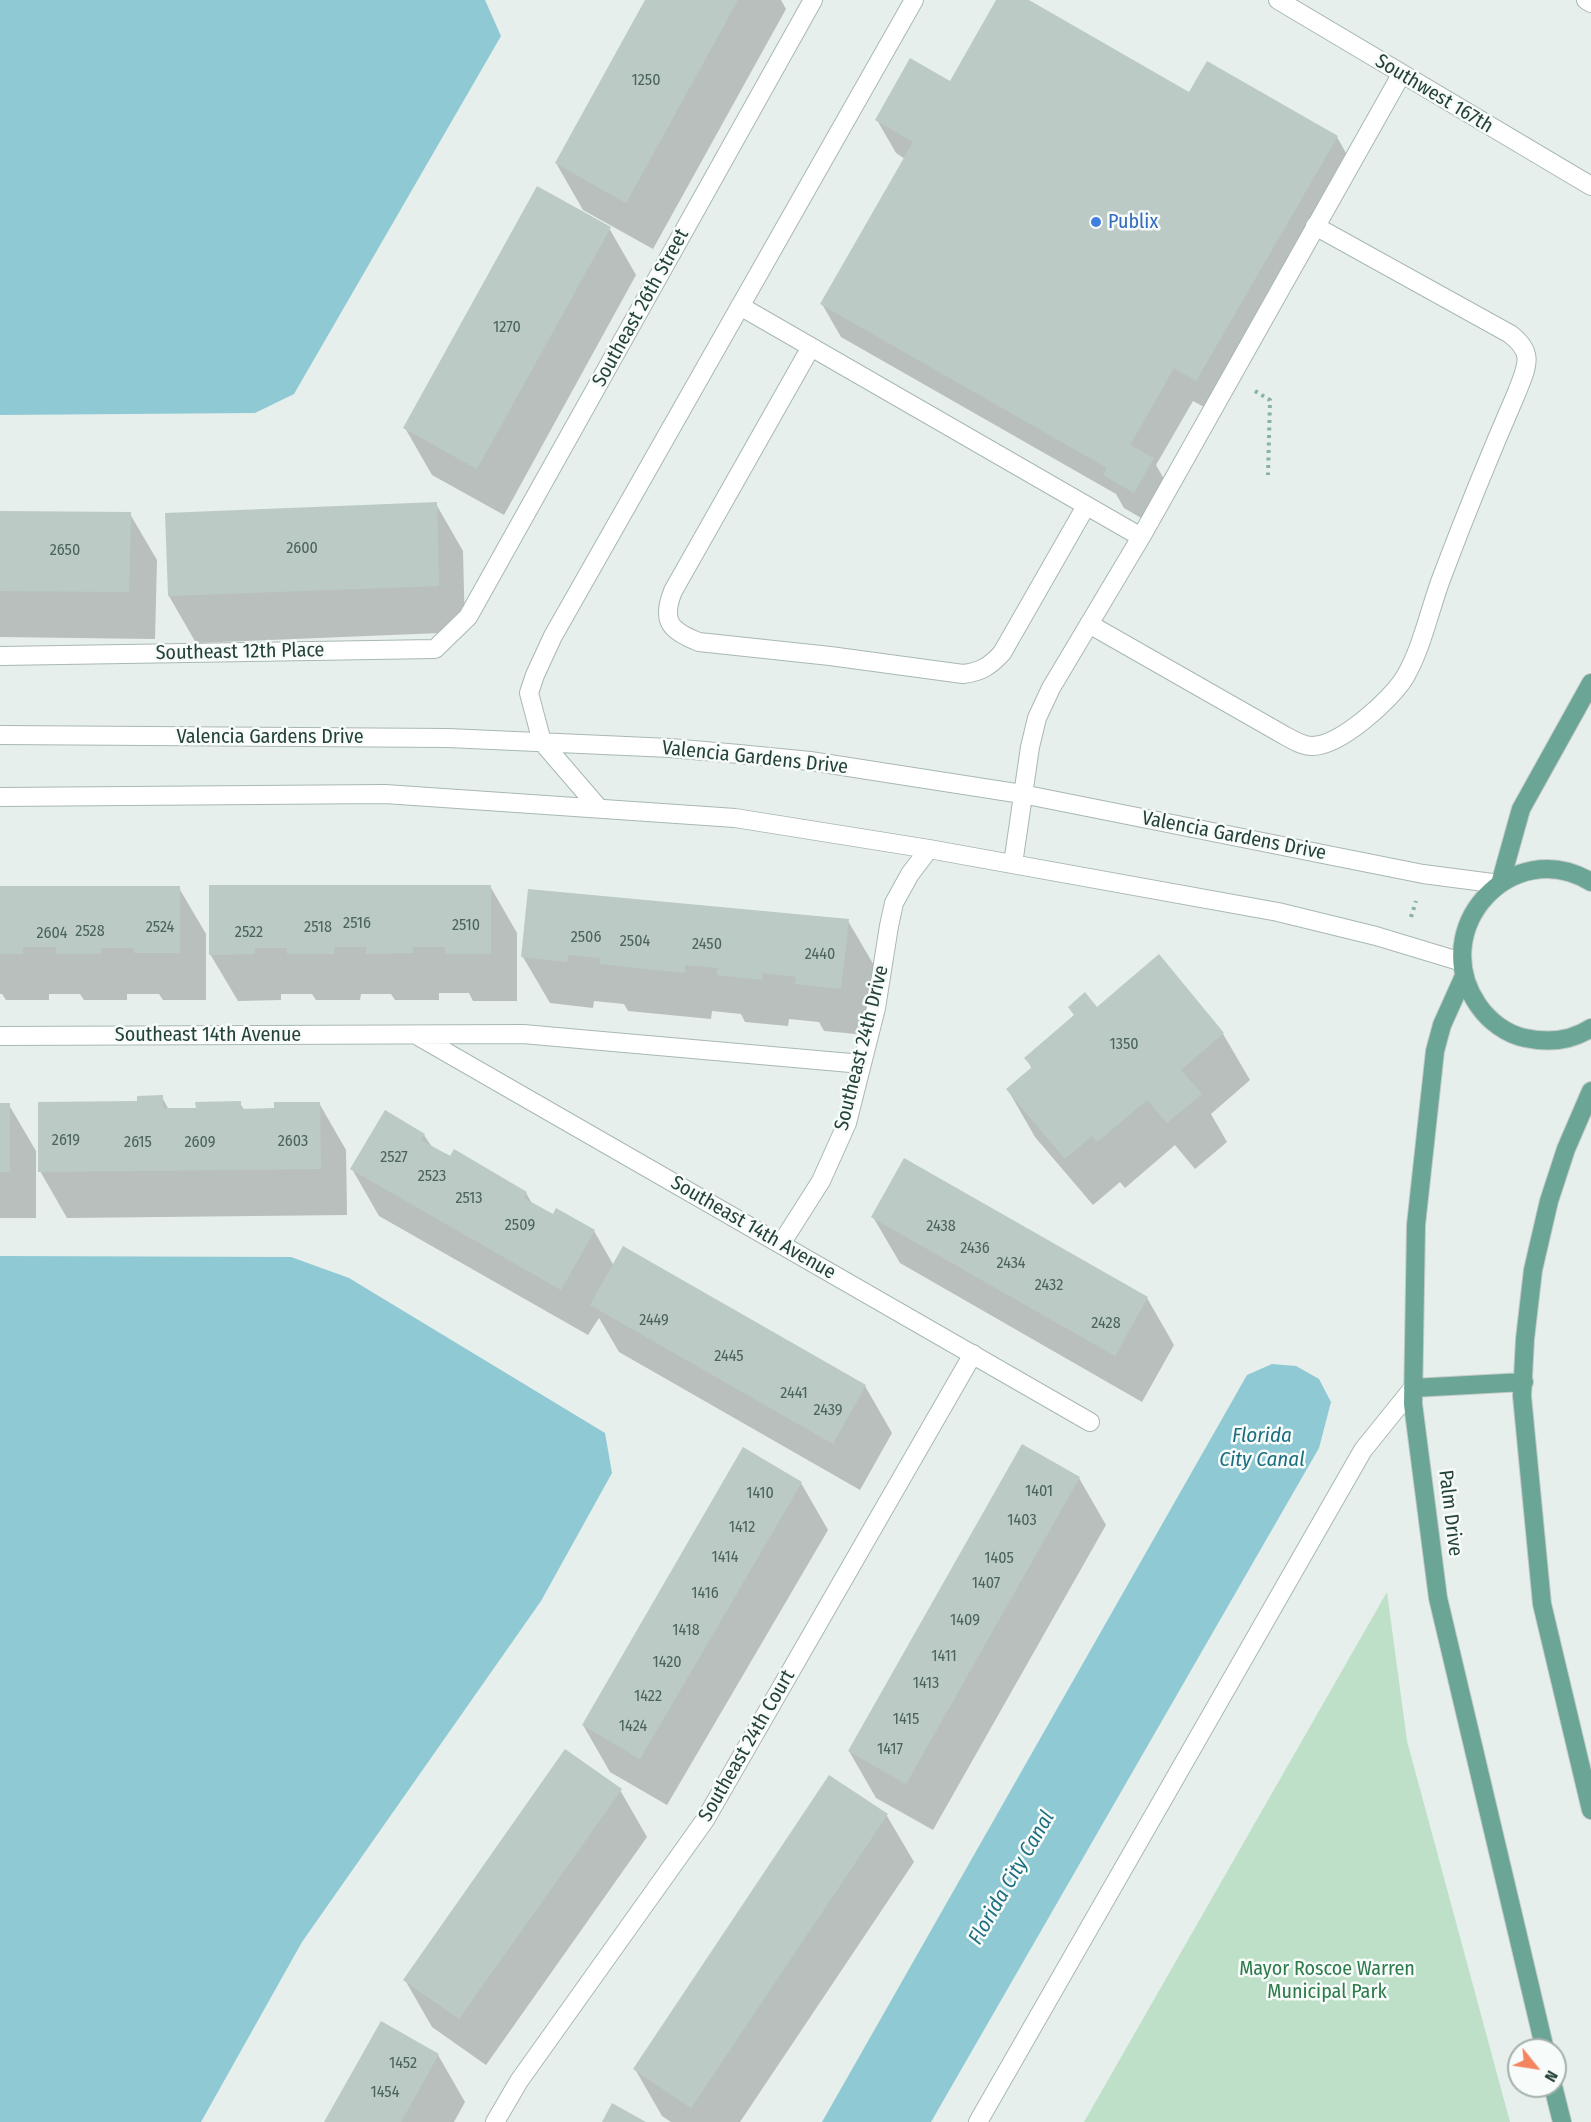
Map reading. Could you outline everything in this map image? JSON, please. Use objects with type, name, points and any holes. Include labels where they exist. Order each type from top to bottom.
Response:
[{"type":"main road","points":[[1500,884],[1521,809],[1591,683]]},
{"type":"main road","points":[[1591,882],[1562,871],[1541,869],[1520,874],[1500,884],[1483,899],[1470,918],[1463,939],[1463,969],[1472,996],[1484,1014],[1500,1028],[1519,1037],[1540,1041],[1562,1040],[1591,1028]]},
{"type":"main road","name":"Palm Drive","points":[[1463,969],[1442,1025],[1436,1051],[1416,1224],[1413,1404],[1438,1598],[1542,2038]]},
{"type":"main road","points":[[1591,1091],[1566,1149],[1549,1201],[1533,1270],[1525,1339],[1522,1396],[1542,1604],[1591,1810]]},
{"type":"main road","points":[[1413,1388],[1524,1382]]},
{"type":"main road","points":[[1556,2098],[1562,2122]]},
{"type":"street","name":"Southeast 26th Street","points":[[468,617],[813,0]]},
{"type":"street","points":[[598,807],[542,742],[530,693],[541,660],[914,0]]},
{"type":"street","name":"Southwest 167th","points":[[1278,0],[1591,186]]},
{"type":"street","points":[[1586,0],[1591,3]]},
{"type":"street","points":[[1013,864],[1022,794],[1037,717],[1051,688],[1141,537],[1401,75]]},
{"type":"street","points":[[1089,624],[1282,734],[1301,744],[1311,746],[1327,743],[1343,736],[1369,715],[1404,677],[1416,652],[1443,575],[1517,392],[1527,356],[1522,343],[1510,334],[1315,226]]},
{"type":"street","points":[[740,306],[1141,537]]},
{"type":"street","points":[[811,347],[673,591],[667,606],[668,621],[675,630],[687,638],[699,642],[830,656],[963,674],[975,673],[986,668],[1002,653],[1086,506]]},
{"type":"street","name":"Southeast 12th Place","points":[[0,656],[435,649],[468,617]]},
{"type":"street","name":"Valencia Gardens Drive","points":[[0,735],[448,738],[670,748],[810,761],[1022,794],[1423,874],[1500,884]]},
{"type":"street","points":[[0,797],[384,794],[598,807],[745,819],[929,849],[1278,912],[1376,936],[1463,969]]},
{"type":"street","name":"Southeast 24th Drive","points":[[781,1244],[821,1181],[847,1124],[876,1008],[888,926],[894,903],[929,849]]},
{"type":"street","name":"Southeast 14th Avenue","points":[[416,1034],[1090,1422]]},
{"type":"street","name":"Southeast 14th Avenue","points":[[0,1036],[523,1034],[862,1065]]},
{"type":"street","name":"Southeast 24th Court","points":[[495,2122],[519,2081],[705,1820],[973,1354]]},
{"type":"street","points":[[978,2122],[1363,1450],[1413,1388]]},
{"type":"path","points":[[1247,387],[1270,400],[1268,475]]},
{"type":"path","points":[[1411,918],[1417,897]]},
{"type":"green space","name":"Mayor Roscoe Warren Municipal Park","points":[[1387,1592],[1407,1741],[1510,2122],[1084,2122]]},
{"type":"water","points":[[0,0],[485,0],[501,36],[294,394],[255,413],[0,415]]},
{"type":"water","points":[[0,1256],[291,1257],[349,1278],[605,1433],[612,1473],[541,1601],[302,1942],[201,2122],[0,2122]]},
{"type":"water","name":"Florida City Canal","points":[[1272,1364],[1296,1366],[1319,1379],[1331,1402],[1319,1448],[931,2122],[822,2122],[1247,1375]]},
{"type":"building","points":[[645,0],[738,0],[626,203],[555,163]]},
{"type":"building","points":[[996,0],[1029,0],[1189,92],[1207,61],[1338,136],[1196,381],[1174,368],[1130,445],[1154,458],[1134,493],[1103,475],[1107,468],[820,304],[913,142],[875,120],[910,58],[950,81]]},
{"type":"building","points":[[537,186],[611,227],[477,469],[403,428]]},
{"type":"building","points":[[437,502],[439,586],[168,596],[165,513]]},
{"type":"building","points":[[0,511],[131,512],[129,592],[0,591]]},
{"type":"building","points":[[209,885],[491,885],[491,954],[445,954],[445,947],[413,947],[413,953],[366,954],[366,947],[334,947],[334,954],[287,954],[287,948],[255,948],[255,954],[209,955]]},
{"type":"building","points":[[0,886],[180,886],[180,953],[134,953],[134,948],[101,948],[101,954],[56,954],[56,947],[23,947],[23,954],[0,954]]},
{"type":"building","points":[[528,889],[849,919],[841,989],[795,984],[796,977],[762,973],[762,980],[717,975],[718,968],[685,965],[685,973],[600,964],[600,958],[568,955],[567,962],[521,957]]},
{"type":"building","points":[[1159,954],[1224,1033],[1181,1070],[1202,1094],[1167,1123],[1147,1100],[1097,1142],[1092,1136],[1065,1159],[1006,1089],[1032,1067],[1024,1058],[1074,1015],[1068,1007],[1085,992],[1097,1007]]},
{"type":"building","points":[[163,1095],[163,1108],[196,1108],[195,1102],[241,1101],[241,1109],[274,1108],[274,1102],[320,1102],[321,1169],[38,1172],[38,1102],[137,1101],[137,1096]]},
{"type":"building","points":[[0,1103],[10,1103],[10,1172],[0,1172]]},
{"type":"building","points":[[385,1110],[425,1134],[421,1140],[450,1156],[454,1149],[527,1192],[524,1198],[553,1214],[556,1208],[595,1230],[561,1290],[350,1169]]},
{"type":"building","points":[[904,1158],[1148,1297],[1115,1356],[871,1217]]},
{"type":"building","points":[[623,1246],[866,1385],[833,1444],[590,1305]]},
{"type":"building","points":[[1022,1444],[1080,1477],[906,1784],[848,1751]]},
{"type":"building","points":[[743,1447],[802,1482],[640,1759],[582,1725]]},
{"type":"building","points":[[565,1749],[622,1789],[459,2019],[403,1980]]},
{"type":"building","points":[[829,1775],[888,1814],[691,2108],[633,2069]]},
{"type":"building","points":[[381,2021],[439,2054],[401,2122],[324,2122]]},
{"type":"building","points":[[612,2103],[646,2122],[602,2122]]},
{"type":"place","name":"Publix","points":[[1096,222]]}]
